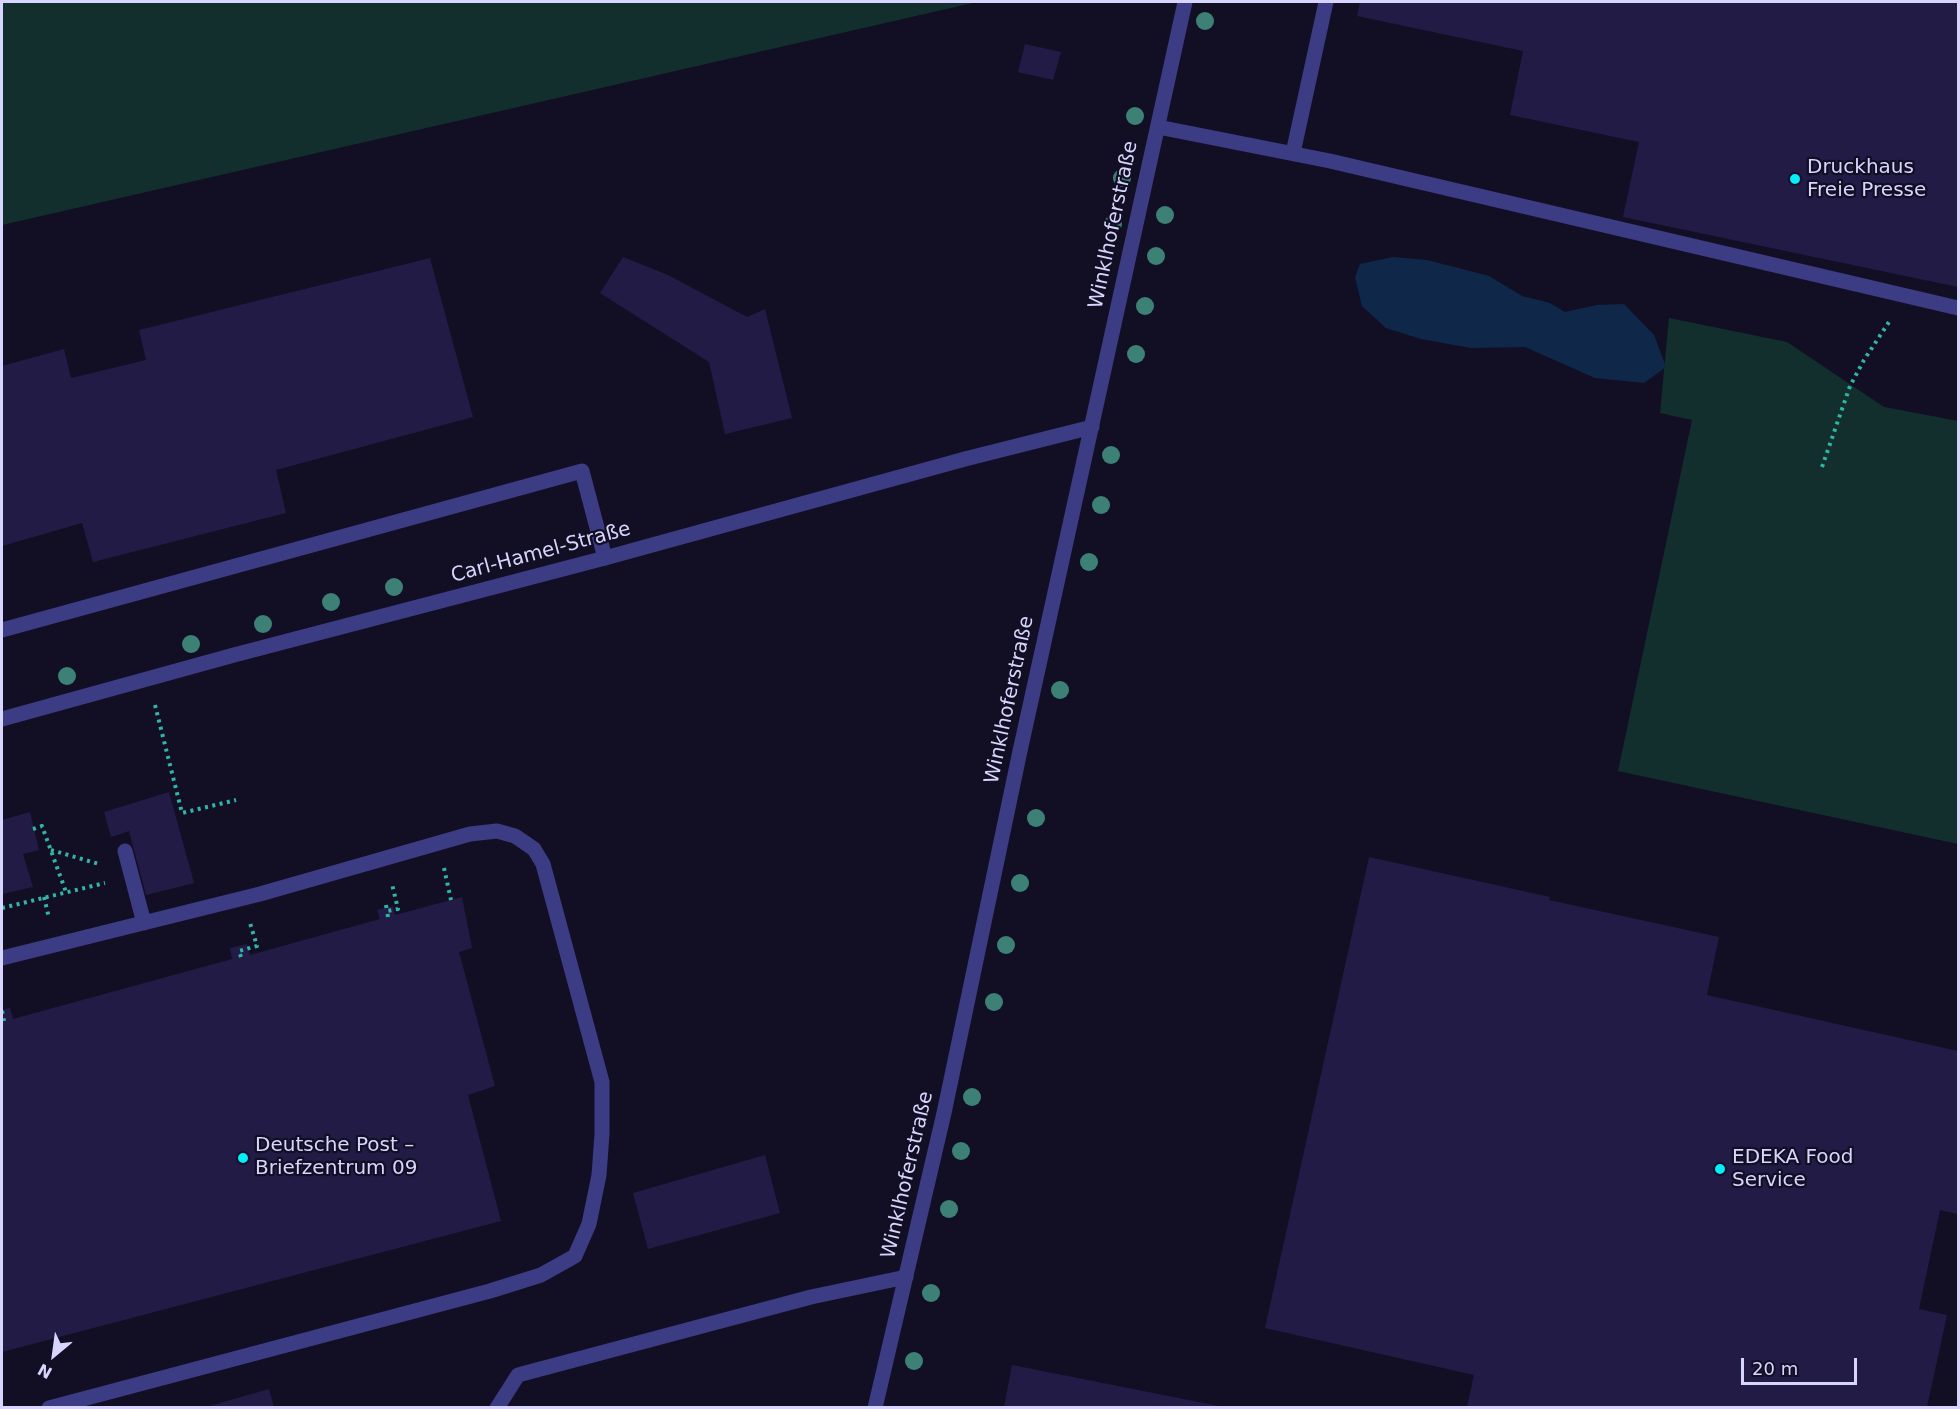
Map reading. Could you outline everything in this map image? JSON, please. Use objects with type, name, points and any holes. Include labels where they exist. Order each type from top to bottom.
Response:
[{"type":"street","name":"Winklhoferstraße","points":[[876,1407],[946,1103],[1020,751],[1185,2]]},
{"type":"street","points":[[1293,153],[1326,2]]},
{"type":"street","points":[[1158,127],[1293,153],[1959,308]]},
{"type":"street","name":"Carl-Hamel-Straße","points":[[2,719],[965,459],[1092,427]]},
{"type":"street","points":[[2,630],[582,471],[605,558]]},
{"type":"street","points":[[2,958],[260,894],[470,834],[497,831],[515,836],[534,849],[543,864],[602,1082],[599,1175],[589,1224],[575,1256],[541,1275],[490,1292],[49,1407]]},
{"type":"street","points":[[125,851],[144,923]]},
{"type":"street","points":[[497,1407],[519,1376],[811,1297],[906,1277]]},
{"type":"path","points":[[1822,467],[1850,386],[1864,360],[1875,346]]},
{"type":"path","points":[[148,678],[182,813],[236,800]]},
{"type":"path","points":[[33,829],[42,826],[66,892]]},
{"type":"path","points":[[51,850],[132,875]]},
{"type":"path","points":[[366,864],[391,880],[398,909],[387,911]]},
{"type":"path","points":[[2,908],[132,875]]},
{"type":"path","points":[[386,904],[388,917]]},
{"type":"path","points":[[2,1011],[4,1021]]},
{"type":"green space","points":[[2,2],[977,2],[2,225]]},
{"type":"green space","points":[[1669,318],[1787,342],[1884,407],[1958,421],[1958,844],[1618,771],[1692,420],[1660,413]]},
{"type":"water","points":[[1393,257],[1427,260],[1489,276],[1522,296],[1550,303],[1565,312],[1597,305],[1624,304],[1654,335],[1666,367],[1644,383],[1595,378],[1525,347],[1471,348],[1421,339],[1386,328],[1362,306],[1355,277],[1360,264]]},
{"type":"building","name":"Druckhaus Freie Presse","points":[[1360,2],[1958,2],[1958,287],[1623,217],[1639,142],[1510,115],[1523,51],[1357,16]]},
{"type":"building","points":[[1025,44],[1061,52],[1053,80],[1018,72]]},
{"type":"building","points":[[623,257],[668,275],[747,317],[765,309],[792,418],[725,434],[709,362],[600,293]]},
{"type":"building","points":[[430,258],[473,417],[276,470],[286,513],[93,562],[82,523],[2,546],[2,366],[64,349],[71,378],[146,360],[139,330]]},
{"type":"building","points":[[169,792],[194,883],[146,895],[129,831],[111,837],[104,812]]},
{"type":"building","points":[[30,812],[39,850],[23,854],[33,887],[2,894],[2,820]]},
{"type":"building","name":"EDEKA Food Service","points":[[1369,857],[1550,897],[1549,900],[1719,937],[1707,995],[1958,1051],[1958,1214],[1940,1210],[1919,1309],[1947,1315],[1927,1407],[1467,1407],[1474,1375],[1265,1328]]},
{"type":"building","name":"Deutsche Post – Briefzentrum 09","points":[[462,897],[472,948],[459,952],[495,1086],[468,1095],[501,1221],[2,1352],[2,1010],[10,1008],[13,1019],[232,959],[230,948],[247,944],[250,955],[380,919],[377,910],[393,906],[395,915]]},
{"type":"building","points":[[765,1155],[780,1213],[648,1249],[633,1193]]},
{"type":"building","points":[[1012,1365],[1219,1406],[1219,1407],[1004,1407]]},
{"type":"building","points":[[269,1389],[274,1407],[206,1407]]},
{"type":"place","name":"Druckhaus Freie Presse","points":[[1795,179]]},
{"type":"place","name":"Deutsche Post – Briefzentrum 09","points":[[243,1158]]},
{"type":"place","name":"EDEKA Food Service","points":[[1720,1169]]}]
